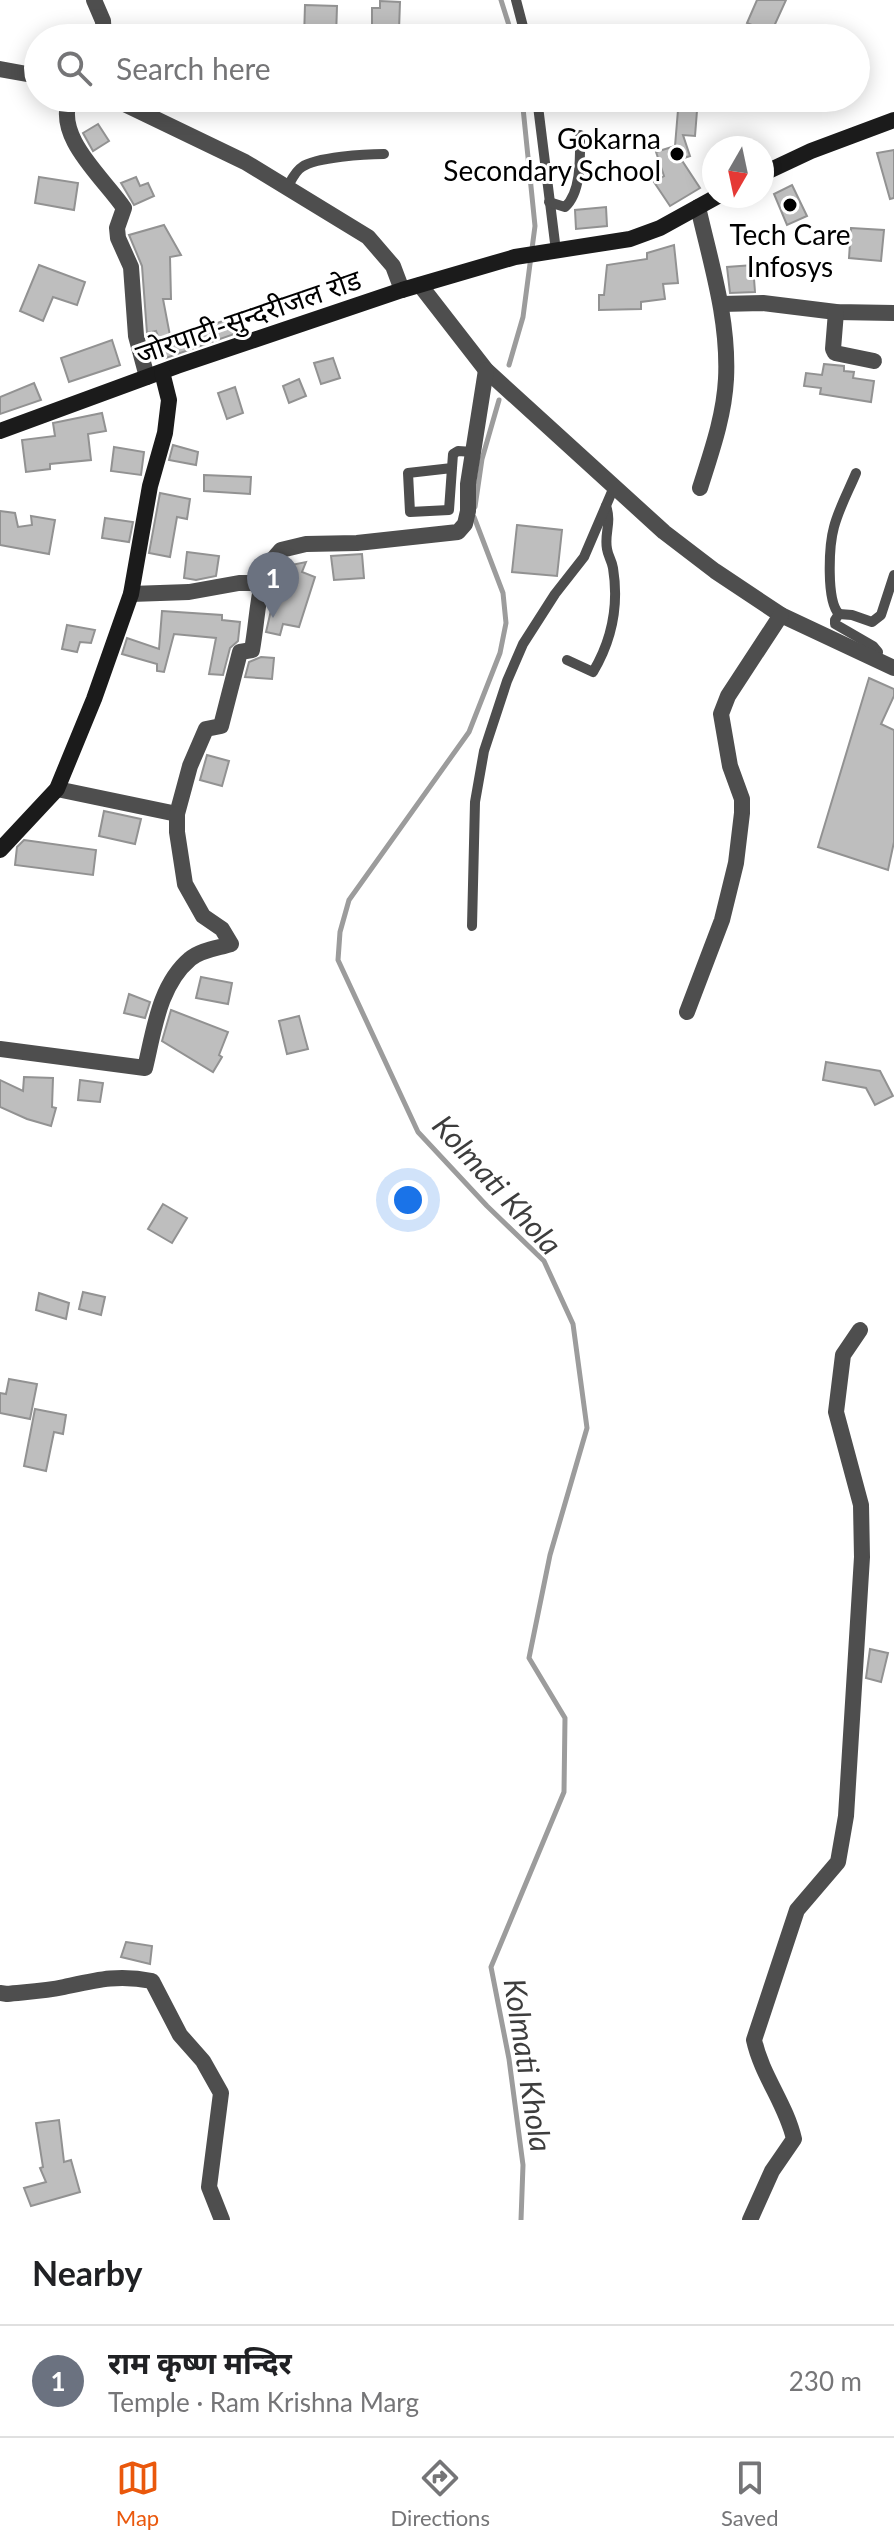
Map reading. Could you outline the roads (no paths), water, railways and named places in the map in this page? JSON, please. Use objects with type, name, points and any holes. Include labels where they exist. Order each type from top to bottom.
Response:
[{"type":"main road","points":[[774,168],[894,120]]},
{"type":"main road","name":"जोरपाटी-सुन्दरीजल रोड","points":[[0,431],[402,290],[515,257],[630,239],[660,228],[702,205]]},
{"type":"main road","points":[[0,850],[57,789],[94,699],[131,594],[169,400],[154,375]]},
{"type":"street","points":[[94,0],[103,24]]},
{"type":"street","points":[[0,69],[24,73]]},
{"type":"street","points":[[66,112],[70,138],[124,208],[117,228],[118,238],[131,267],[136,336],[154,375]]},
{"type":"street","points":[[141,112],[245,162],[368,237],[393,266],[402,290]]},
{"type":"street","points":[[698,207],[721,304],[726,380],[717,435],[700,488]]},
{"type":"street","points":[[420,285],[486,370],[664,532],[781,615],[894,668]]},
{"type":"street","points":[[721,304],[763,303],[836,312],[894,313]]},
{"type":"street","points":[[836,312],[835,353],[874,361]]},
{"type":"street","points":[[0,1049],[145,1068],[164,994],[190,959],[210,949],[231,944],[222,929],[203,916],[185,884],[177,814],[190,766],[206,729],[221,726],[240,652],[252,650],[256,632],[255,614],[268,565],[281,550],[306,544],[370,542],[458,532],[465,524],[468,511],[468,484],[486,370]]},
{"type":"street","points":[[131,594],[189,592],[239,583],[262,583]]},
{"type":"street","points":[[687,1012],[722,920],[736,863],[742,813],[742,799],[730,766],[721,714],[728,696],[781,615]]},
{"type":"street","points":[[57,789],[177,814]]},
{"type":"street","points":[[750,2220],[772,2171],[794,2139],[789,2118],[759,2060],[754,2040],[797,1910],[838,1862],[846,1816],[862,1544],[861,1505],[836,1412],[843,1355],[860,1330]]},
{"type":"street","points":[[0,1993],[61,1987],[101,1977],[134,1977],[152,1981],[180,2035],[203,2061],[221,2093],[209,2187],[222,2220]]},
{"type":"lane","points":[[516,0],[522,24]]},
{"type":"lane","points":[[539,112],[551,251]]},
{"type":"lane","points":[[549,202],[565,207],[571,202],[578,174],[580,135]]},
{"type":"lane","points":[[287,188],[300,167],[309,163],[362,154],[384,154]]},
{"type":"lane","points":[[452,468],[408,473],[410,512],[449,510],[452,468],[453,454],[458,451],[473,452]]},
{"type":"lane","points":[[856,473],[833,532],[830,592],[833,609],[839,614],[872,622],[881,615],[894,575]]},
{"type":"lane","points":[[472,926],[475,802],[484,751],[523,644],[555,594],[584,557],[614,487]]},
{"type":"lane","points":[[567,660],[593,672],[608,647],[616,597],[606,547],[610,518],[606,506]]},
{"type":"lane","points":[[839,614],[835,624],[873,646],[878,652],[876,660]]},
{"type":"waterway","name":"Kolmati Khola","points":[[501,0],[509,24]]},
{"type":"waterway","name":"Kolmati Khola","points":[[509,365],[523,317],[535,226],[523,112]]},
{"type":"waterway","name":"Kolmati Khola","points":[[475,507],[482,459],[499,400]]},
{"type":"waterway","name":"Kolmati Khola","points":[[474,517],[503,593],[506,623],[500,653],[469,732],[349,900],[340,932],[338,960],[418,1132],[544,1261],[573,1324],[587,1428],[550,1555],[529,1658],[565,1718],[564,1792],[491,1967],[509,2059],[523,2165],[521,2220]]},
{"type":"place","name":"Gokarna Secondary School","points":[[677,154]]},
{"type":"place","name":"Tech Care Infosys","points":[[790,205]]},
{"type":"place","name":"राम कृष्ण मन्दिर","points":[[273,618]]}]
